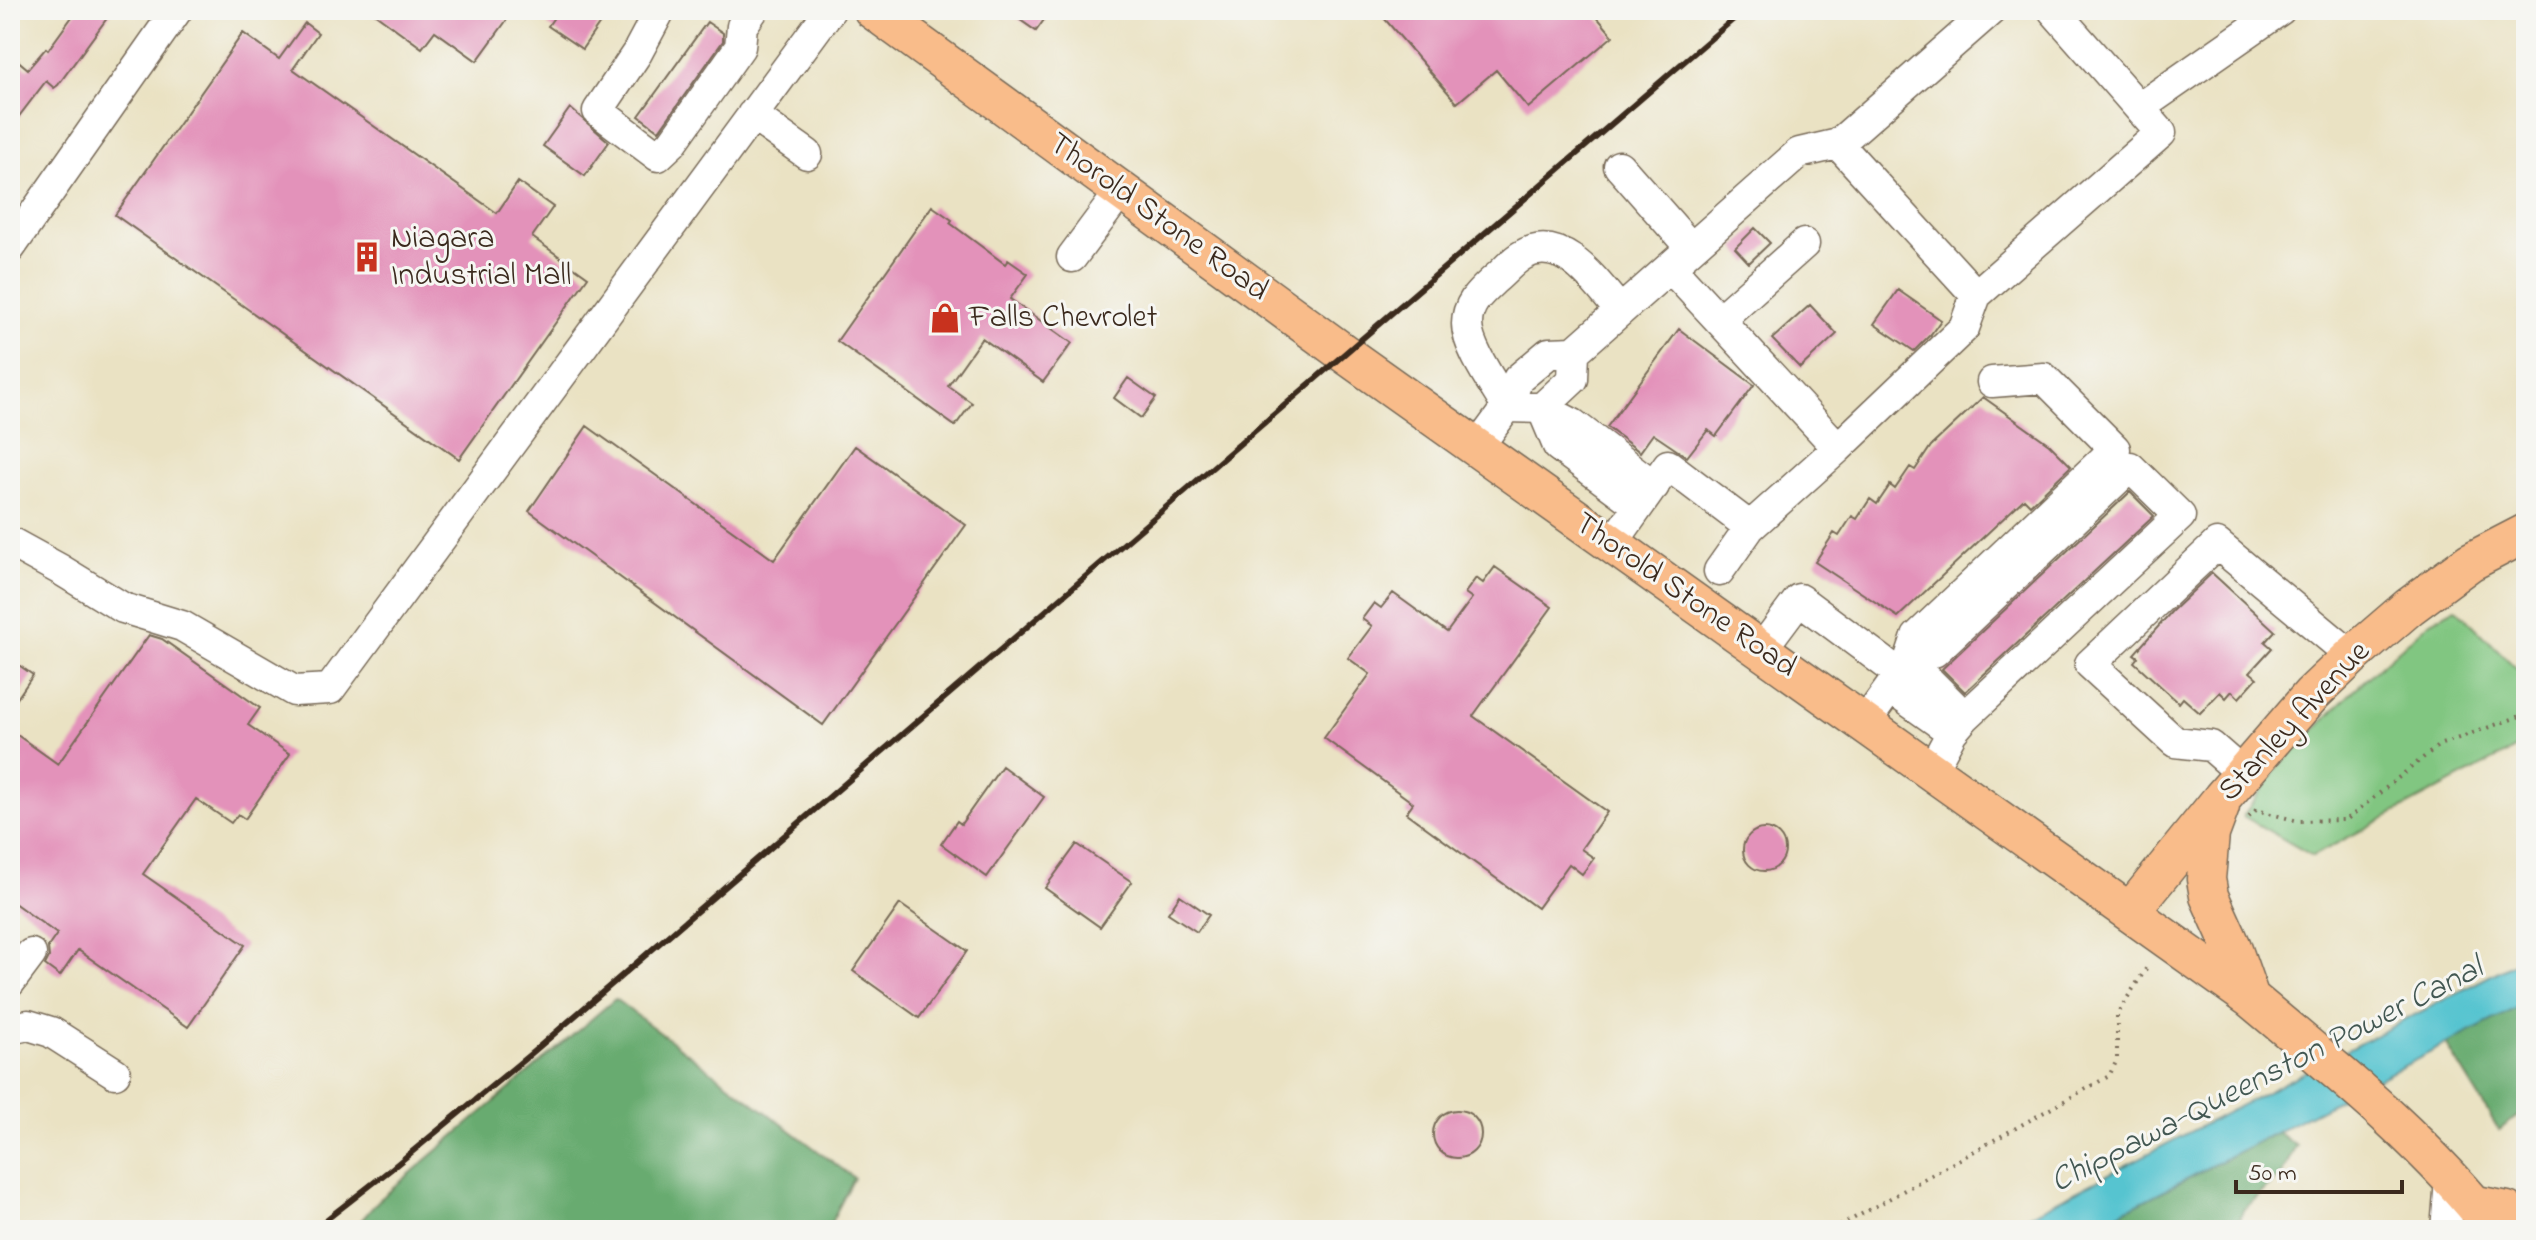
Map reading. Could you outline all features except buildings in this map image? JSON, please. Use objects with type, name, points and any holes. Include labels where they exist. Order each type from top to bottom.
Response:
[{"type":"main road","name":"Thorold Stone Road","points":[[873,10],[1477,448],[2250,998],[2386,1114],[2478,1211],[2507,1211],[2526,1229]]},
{"type":"main road","name":"Stanley Avenue","points":[[2130,912],[2236,798],[2312,694],[2409,607],[2470,562],[2526,533]]},
{"type":"main road","points":[[2236,798],[2210,834],[2206,879],[2209,896],[2250,998]]},
{"type":"street","points":[[14,234],[177,10]]},
{"type":"street","points":[[660,10],[637,53],[598,111],[658,156],[672,143],[740,47],[742,26],[753,10]]},
{"type":"street","points":[[10,542],[123,608],[182,626],[294,691],[330,689],[830,10]]},
{"type":"street","points":[[1477,448],[1507,407],[1518,379],[1549,353],[1574,352],[1799,153],[1838,144],[1991,10]]},
{"type":"street","points":[[1719,571],[1750,527],[1964,328],[1976,295],[2161,133],[2053,10]]},
{"type":"street","points":[[2139,108],[2280,10]]},
{"type":"street","points":[[721,74],[807,154]]},
{"type":"street","points":[[1838,144],[1976,295]]},
{"type":"street","points":[[1619,166],[1719,320],[1838,448]]},
{"type":"street","points":[[1072,257],[1121,191]]},
{"type":"street","points":[[1719,320],[1804,244]]},
{"type":"street","points":[[1507,407],[1472,345],[1467,324],[1473,300],[1522,255],[1543,248],[1565,255],[1586,271],[1620,311]]},
{"type":"street","points":[[1507,407],[1542,408],[1573,379],[1574,352]]},
{"type":"street","points":[[1864,724],[1900,674],[1917,637],[2115,449],[2044,378],[1992,382]]},
{"type":"street","points":[[1542,408],[1558,446],[1646,496]]},
{"type":"street","points":[[1612,544],[1668,465],[1750,527]]},
{"type":"street","points":[[1900,674],[1934,652],[2130,467],[2180,516],[1958,725],[1931,771]]},
{"type":"street","points":[[2236,798],[2211,746],[2175,742],[2090,664],[2217,544],[2352,656]]},
{"type":"street","points":[[1761,650],[1799,599],[1900,674],[1958,725]]},
{"type":"street","points":[[10,982],[31,954]]},
{"type":"street","points":[[10,1029],[28,1025],[51,1032],[115,1073]]},
{"type":"street","points":[[2446,1230],[2478,1211]]},
{"type":"path","points":[[2236,798],[2256,810],[2298,821],[2346,820],[2439,745],[2526,714]]},
{"type":"path","points":[[1833,1230],[2109,1076],[2117,1060],[2117,1014],[2149,964]]},
{"type":"green space","points":[[2456,608],[2526,678],[2526,736],[2517,748],[2313,856],[2243,816],[2279,766],[2355,689],[2431,621]]},
{"type":"green space","points":[[615,999],[854,1178],[827,1230],[353,1230],[378,1201]]},
{"type":"green space","points":[[2526,1003],[2526,1110],[2499,1130],[2446,1044]]},
{"type":"green space","points":[[2277,1132],[2296,1146],[2281,1175],[2243,1210],[2237,1230],[2087,1230]]},
{"type":"water","name":"Chippawa-Queenston Power Canal","points":[[2526,957],[2526,1003],[2087,1230],[2001,1230]]},
{"type":"railway","points":[[313,1230],[533,1052],[1744,10]]},
{"type":"place","name":"Niagara Industrial Mall","points":[[367,257]]},
{"type":"place","name":"Falls Chevrolet","points":[[945,318]]}]
